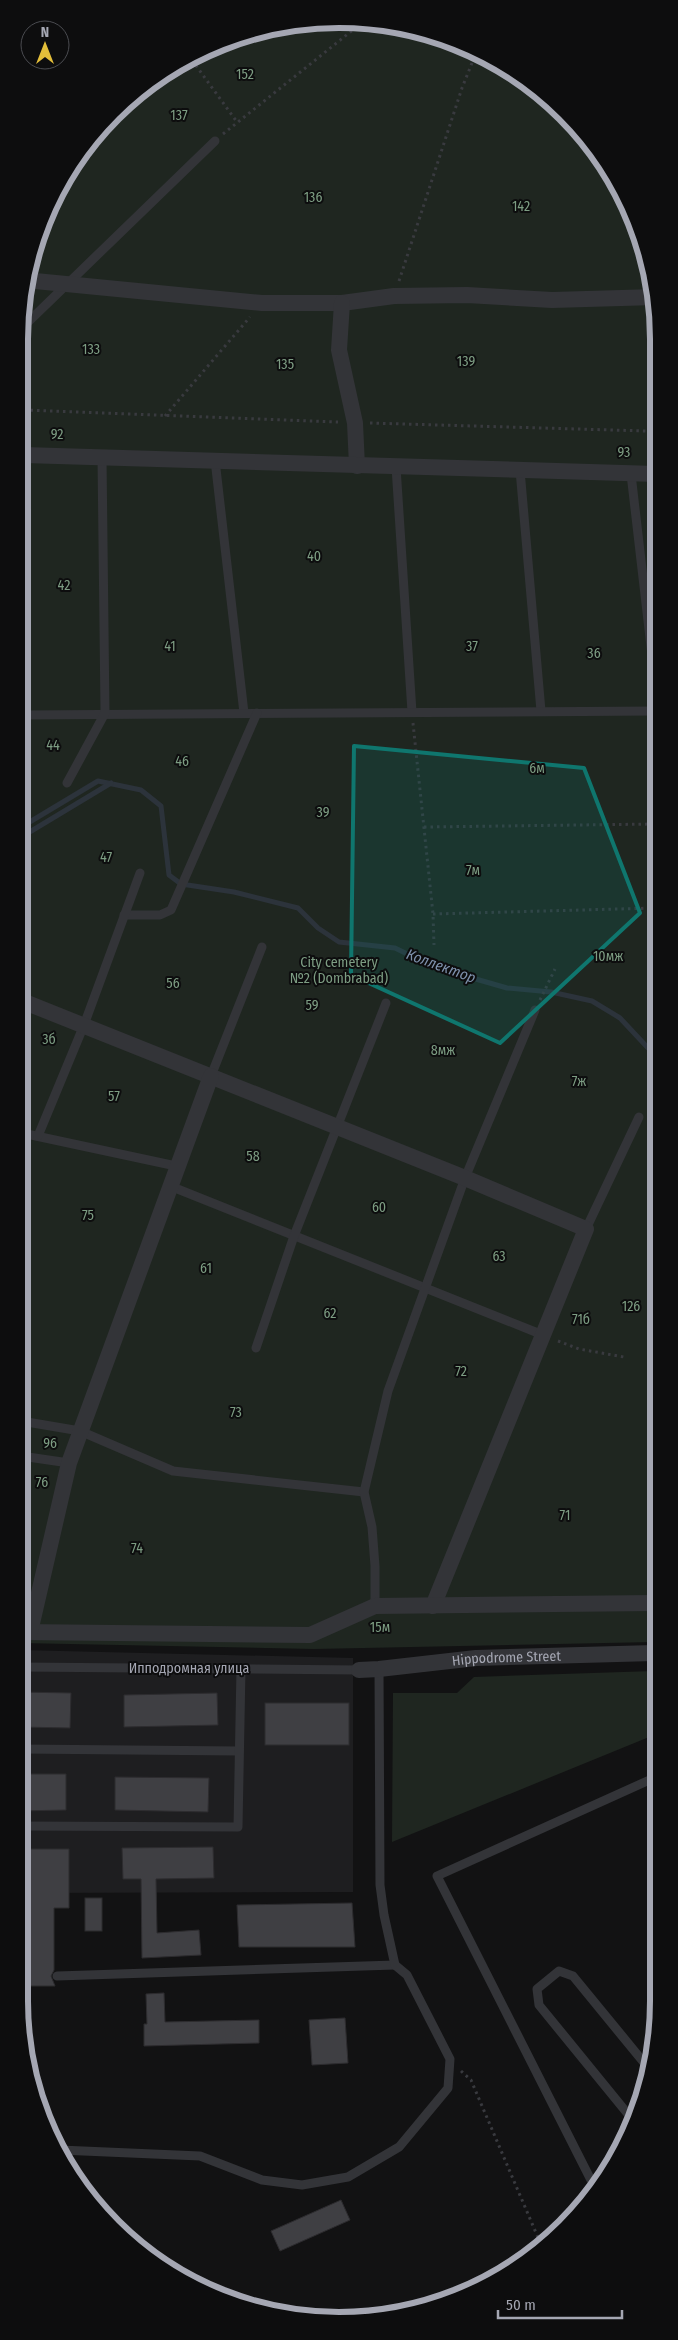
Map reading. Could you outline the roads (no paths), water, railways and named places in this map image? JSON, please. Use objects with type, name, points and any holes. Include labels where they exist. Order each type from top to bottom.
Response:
[{"type":"street","points":[[33,281],[262,303],[342,303],[394,296],[467,295],[552,300],[648,297]]},
{"type":"street","points":[[342,303],[339,350],[355,423],[357,466]]},
{"type":"street","points":[[28,455],[650,474]]},
{"type":"street","points":[[28,1003],[465,1178],[586,1229],[433,1606]]},
{"type":"street","points":[[28,1620],[69,1463],[176,1166],[211,1076]]},
{"type":"street","points":[[28,1632],[310,1635],[375,1606],[650,1603]]},
{"type":"street","name":"Hippodrome Street","points":[[359,1670],[476,1658],[650,1653]]},
{"type":"lane","points":[[28,322],[215,142]]},
{"type":"lane","points":[[68,783],[105,713],[102,457]]},
{"type":"lane","points":[[215,460],[244,713]]},
{"type":"lane","points":[[396,467],[412,712]]},
{"type":"lane","points":[[520,470],[541,710]]},
{"type":"lane","points":[[631,474],[650,638]]},
{"type":"lane","points":[[28,715],[541,710],[650,711]]},
{"type":"lane","points":[[124,914],[160,914],[172,910],[257,713]]},
{"type":"lane","points":[[38,1136],[84,1025],[140,873]]},
{"type":"lane","points":[[211,1076],[262,947]]},
{"type":"lane","points":[[256,1348],[294,1236],[386,1003]]},
{"type":"lane","points":[[375,1606],[372,1527],[364,1492],[388,1391],[465,1178],[535,1010]]},
{"type":"lane","points":[[586,1229],[639,1117]]},
{"type":"lane","points":[[28,1134],[176,1166]]},
{"type":"lane","points":[[170,1186],[543,1335]]},
{"type":"lane","points":[[28,1422],[80,1431],[173,1471],[364,1492]]},
{"type":"lane","points":[[28,1457],[69,1463]]},
{"type":"lane","name":"Ипподромная улица","points":[[28,1667],[359,1670]]},
{"type":"lane","points":[[28,1826],[238,1827],[241,1668]]},
{"type":"lane","points":[[66,2150],[200,2156],[262,2180],[302,2184],[348,2177],[398,2147],[448,2088],[450,2059],[407,1975],[395,1965],[384,1915],[380,1885],[379,1669]]},
{"type":"lane","points":[[28,1749],[238,1751]]},
{"type":"lane","points":[[592,2182],[437,1876],[650,1780]]},
{"type":"lane","points":[[57,1976],[395,1965]]},
{"type":"lane","points":[[629,2116],[539,2005],[537,1988],[559,1971],[573,1976],[645,2063]]},
{"type":"waterway","name":"Коллектор","points":[[28,823],[98,781],[141,790],[161,806],[169,875],[181,884],[234,892],[298,908],[318,928],[339,942],[395,948],[434,967],[507,988],[551,992],[592,1001],[620,1018],[650,1049]]},
{"type":"waterway","points":[[28,833],[111,783]]},
{"type":"park label","name":"152","points":[[245,74]]},
{"type":"park label","name":"137","points":[[179,115]]},
{"type":"park label","name":"136","points":[[313,197]]},
{"type":"park label","name":"142","points":[[521,206]]},
{"type":"park label","name":"133","points":[[91,349]]},
{"type":"park label","name":"139","points":[[466,361]]},
{"type":"park label","name":"135","points":[[285,364]]},
{"type":"park label","name":"92","points":[[57,434]]},
{"type":"park label","name":"93","points":[[624,452]]},
{"type":"park label","name":"40","points":[[314,556]]},
{"type":"park label","name":"42","points":[[64,585]]},
{"type":"park label","name":"41","points":[[170,646]]},
{"type":"park label","name":"37","points":[[472,646]]},
{"type":"park label","name":"36","points":[[594,653]]},
{"type":"park label","name":"44","points":[[53,745]]},
{"type":"park label","name":"46","points":[[182,761]]},
{"type":"park label","name":"6м","points":[[537,768]]},
{"type":"park label","name":"39","points":[[323,812]]},
{"type":"park label","name":"47","points":[[106,857]]},
{"type":"park label","name":"7м","points":[[473,870]]},
{"type":"park label","name":"10мж","points":[[608,956]]},
{"type":"park label","name":"City cemetery №2 (Dombrabad)","points":[[339,970]]},
{"type":"park label","name":"56","points":[[173,983]]},
{"type":"park label","name":"59","points":[[312,1005]]},
{"type":"park label","name":"3б","points":[[49,1039]]},
{"type":"park label","name":"8мж","points":[[443,1050]]},
{"type":"park label","name":"7ж","points":[[579,1081]]},
{"type":"park label","name":"57","points":[[114,1096]]},
{"type":"park label","name":"58","points":[[253,1156]]},
{"type":"park label","name":"60","points":[[379,1207]]},
{"type":"park label","name":"75","points":[[88,1215]]},
{"type":"park label","name":"63","points":[[499,1256]]},
{"type":"park label","name":"61","points":[[206,1268]]},
{"type":"park label","name":"126","points":[[631,1306]]},
{"type":"park label","name":"62","points":[[330,1313]]},
{"type":"park label","name":"71б","points":[[581,1319]]},
{"type":"park label","name":"72","points":[[461,1371]]},
{"type":"park label","name":"73","points":[[236,1412]]},
{"type":"park label","name":"96","points":[[50,1443]]},
{"type":"park label","name":"76","points":[[42,1482]]},
{"type":"park label","name":"71","points":[[565,1515]]},
{"type":"park label","name":"74","points":[[137,1548]]},
{"type":"park label","name":"15м","points":[[380,1627]]}]
